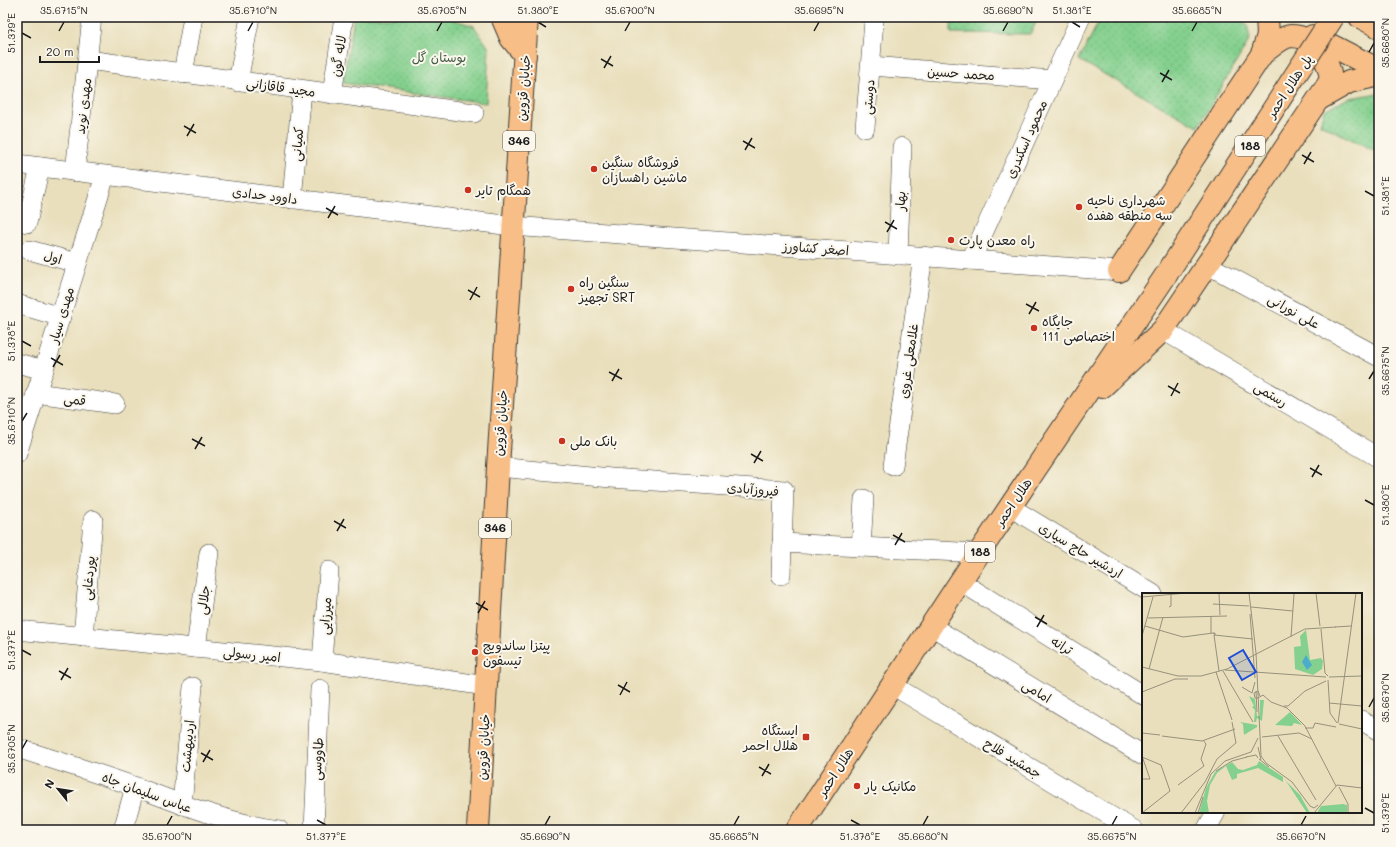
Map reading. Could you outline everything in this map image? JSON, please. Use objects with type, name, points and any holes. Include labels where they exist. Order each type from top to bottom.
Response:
[{"type":"main road","points":[[502,17],[503,23],[511,38],[525,55]]},
{"type":"main road","name":"خیابان قزوین","points":[[478,830],[512,226],[527,17]]},
{"type":"main road","points":[[1119,271],[1262,54],[1268,35],[1267,17]]},
{"type":"main road","points":[[1274,17],[1379,70]]},
{"type":"main road","name":"پل هلال احمر","points":[[1166,276],[1333,17]]},
{"type":"main road","points":[[1360,17],[1379,27]]},
{"type":"main road","points":[[1076,412],[1163,330],[1331,80],[1330,66],[1323,52],[1301,38],[1290,36],[1281,40],[1262,54]]},
{"type":"main road","points":[[1320,98],[1349,82],[1379,75]]},
{"type":"main road","name":"هلال احمر","points":[[796,830],[979,553],[1076,412],[1166,276]]},
{"type":"street","name":"مهدی نوید","points":[[75,172],[92,17]]},
{"type":"street","points":[[183,74],[193,17]]},
{"type":"street","points":[[238,82],[250,17]]},
{"type":"street","name":"لاله گون","points":[[332,94],[344,17]]},
{"type":"street","name":"محمود اسکندری","points":[[971,260],[1081,17]]},
{"type":"street","name":"دوستی","points":[[865,128],[874,21]]},
{"type":"street","name":"مجید قاقازانی","points":[[88,60],[238,82],[474,113]]},
{"type":"street","name":"محمد حسین","points":[[870,66],[1052,80]]},
{"type":"street","name":"کمیانی","points":[[292,199],[302,90]]},
{"type":"street","name":"بهار","points":[[898,255],[902,147]]},
{"type":"street","name":"داوود حدادی","points":[[17,164],[512,226]]},
{"type":"street","points":[[27,223],[40,167]]},
{"type":"street","name":"مهدی سیار","points":[[17,454],[105,176]]},
{"type":"street","name":"اصغر کشاورز","points":[[512,226],[1119,271]]},
{"type":"street","name":"اول","points":[[29,250],[77,264]]},
{"type":"street","name":"غلامعلی غروی","points":[[893,466],[923,256]]},
{"type":"street","name":"علی نورانی","points":[[1208,265],[1379,357]]},
{"type":"street","points":[[17,304],[61,316]]},
{"type":"street","name":"رستمی","points":[[1163,330],[1379,458]]},
{"type":"street","points":[[17,363],[44,370]]},
{"type":"street","name":"قمی","points":[[36,393],[114,404]]},
{"type":"street","name":"فیروزآبادی","points":[[498,467],[611,478],[784,490],[782,543]]},
{"type":"street","points":[[861,547],[864,499]]},
{"type":"street","name":"اردشیر حاج سیاری","points":[[1010,507],[1151,593]]},
{"type":"street","name":"پوردغایی","points":[[83,637],[93,520]]},
{"type":"street","points":[[782,575],[782,543],[979,553]]},
{"type":"street","name":"جلالی","points":[[196,648],[209,552]]},
{"type":"street","name":"میرزایی","points":[[322,661],[328,570]]},
{"type":"street","name":"ترانه","points":[[961,582],[1142,694]]},
{"type":"street","name":"امامی","points":[[931,626],[1142,754]]},
{"type":"street","name":"امیر رسولی","points":[[17,630],[322,661],[486,686]]},
{"type":"street","name":"جمشید فلاح","points":[[892,685],[1134,830]]},
{"type":"street","name":"اردیبهشت","points":[[182,805],[193,687]]},
{"type":"street","name":"طاووسی","points":[[314,830],[320,689]]},
{"type":"street","points":[[1362,721],[1379,731]]},
{"type":"street","name":"عباس سلیمان جاه","points":[[17,748],[135,787],[250,828],[279,830]]},
{"type":"street","points":[[123,830],[135,787]]},
{"type":"street","points":[[1206,830],[1215,813]]},
{"type":"green space","name":"بوستان گل","points":[[354,17],[445,17],[474,26],[489,48],[486,103],[343,83]]},
{"type":"green space","points":[[951,17],[1039,17],[1030,34],[951,33]]},
{"type":"green space","points":[[1101,17],[1233,17],[1247,24],[1250,39],[1198,127],[1079,60]]},
{"type":"green space","points":[[1379,93],[1379,153],[1320,124],[1324,110],[1349,98]]},
{"type":"place","name":"فروشگاه سنگین ماشین راهسازان","points":[[594,169]]},
{"type":"place","name":"همگام تایر","points":[[468,190]]},
{"type":"place","name":"شهرداری ناحیه سه منطقه هفده","points":[[1079,207]]},
{"type":"place","name":"راه معدن پارت","points":[[951,240]]},
{"type":"place","name":"سنگین راه تجهیز SRT","points":[[571,289]]},
{"type":"place","name":"جایگاه اختصاصی 111","points":[[1034,328]]},
{"type":"place","name":"بانک ملی","points":[[562,441]]},
{"type":"place","name":"پیتزا ساندویچ تیسفون","points":[[475,652]]},
{"type":"place","name":"ایستگاه هلال احمر","points":[[806,737]]},
{"type":"place","name":"مکانیک یار","points":[[857,786]]}]
